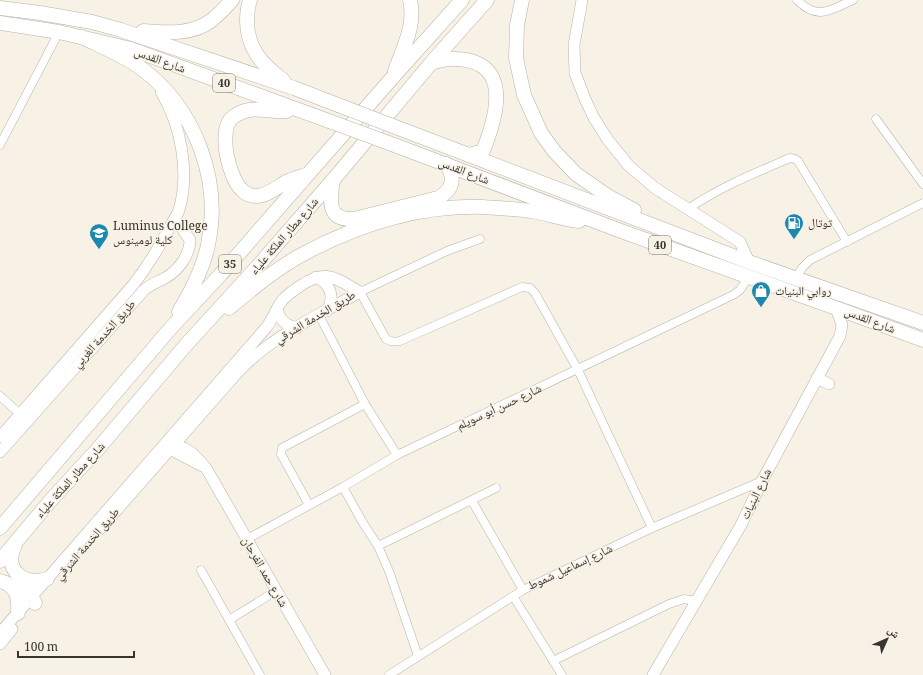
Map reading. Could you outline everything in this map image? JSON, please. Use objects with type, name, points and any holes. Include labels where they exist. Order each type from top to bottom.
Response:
[{"type":"highway","points":[[121,30],[156,32],[189,31],[211,21],[232,0]]},
{"type":"highway","points":[[250,0],[247,17],[247,31],[249,41],[254,51],[272,72],[294,88]]},
{"type":"highway","points":[[393,77],[410,33],[412,12],[410,0]]},
{"type":"highway","name":"شارع مطار الملكة علياء","points":[[0,528],[169,330],[221,274],[462,0]]},
{"type":"highway","name":"شارع مطار الملكة علياء","points":[[0,561],[185,346],[333,180],[486,0]]},
{"type":"highway","points":[[522,0],[516,25],[516,58],[524,95],[541,133],[554,151],[576,174],[610,197],[649,218],[674,234]]},
{"type":"highway","name":"شارع القدس","points":[[0,8],[92,22],[121,30],[294,88],[674,234],[923,323]]},
{"type":"highway","name":"شارع القدس","points":[[0,23],[59,32],[131,49],[923,340]]},
{"type":"highway","points":[[82,37],[129,60],[153,78],[171,96],[182,110],[191,126],[200,145],[206,164],[212,205],[208,246],[200,269],[186,300],[169,330]]},
{"type":"highway","points":[[432,62],[455,58],[480,65],[492,76],[496,85],[497,103],[493,124],[482,151],[469,155]]},
{"type":"highway","points":[[292,108],[284,112],[250,110],[238,114],[229,121],[226,129],[225,140],[230,168],[237,185],[242,190],[254,196],[268,193],[286,182],[309,174]]},
{"type":"highway","points":[[333,180],[330,204],[333,211],[339,217],[346,219],[354,218],[438,198],[444,195],[452,184],[450,170],[446,164]]},
{"type":"highway","points":[[185,346],[268,276],[305,253],[348,233],[387,219],[437,210],[482,207],[531,211],[568,219],[605,224]]},
{"type":"highway","points":[[17,541],[11,555],[12,565],[33,601]]},
{"type":"highway","points":[[18,575],[32,581],[47,579]]},
{"type":"highway","points":[[0,581],[9,584],[15,590],[18,599],[18,613]]},
{"type":"street","points":[[582,0],[574,45],[575,73],[594,118],[608,140],[629,166],[655,188],[740,242],[749,262]]},
{"type":"street","points":[[797,0],[811,11],[819,12],[831,10],[853,0]]},
{"type":"street","points":[[0,145],[59,32]]},
{"type":"street","name":"طريق الخدمة الغربي","points":[[0,452],[98,334],[146,268],[179,211],[184,176],[179,138],[170,110],[153,78]]},
{"type":"street","points":[[876,119],[923,184]]},
{"type":"street","points":[[688,209],[706,197],[730,185],[793,158],[798,161],[847,242]]},
{"type":"street","points":[[796,278],[802,268],[810,260],[923,203]]},
{"type":"street","name":"طريق الخدمة الغربي","points":[[0,437],[20,414],[98,334],[144,290],[155,282],[170,275],[187,256],[190,240],[180,226],[172,222]]},
{"type":"street","points":[[480,239],[447,251],[360,292],[386,338],[390,342],[400,341],[522,287],[530,288],[535,293],[578,370],[652,528]]},
{"type":"street","name":"طريق الخدمة الشرقي","points":[[0,644],[33,601],[169,447],[269,324],[281,302],[291,292],[308,281],[322,276],[332,277],[360,292]]},
{"type":"street","name":"شارع حسن أبو سويلم","points":[[247,539],[343,487],[397,455],[733,295],[740,290],[749,276]]},
{"type":"street","points":[[316,277],[326,284],[331,294],[331,300],[323,313],[365,404],[397,455]]},
{"type":"street","name":"طريق الخدمة الشرقي","points":[[0,633],[18,613],[33,601],[47,579],[244,366],[261,350],[360,292]]},
{"type":"street","points":[[277,308],[279,316],[283,322],[289,326],[297,328]]},
{"type":"street","name":"شارع البنيات","points":[[653,675],[742,525],[762,481],[842,330],[842,325],[836,308]]},
{"type":"street","points":[[817,378],[830,384]]},
{"type":"street","points":[[0,396],[20,414]]},
{"type":"street","points":[[309,505],[281,454],[282,448],[365,404]]},
{"type":"street","name":"شارع حمد الفرحان","points":[[169,447],[206,468],[325,675]]},
{"type":"street","name":"شارع إسماعيل شموط","points":[[389,675],[523,590],[652,528],[762,481]]},
{"type":"street","points":[[343,487],[362,523],[378,546],[394,585],[418,656]]},
{"type":"street","points":[[378,546],[496,488]]},
{"type":"street","points":[[472,501],[523,590]]},
{"type":"street","points":[[201,570],[260,675]]},
{"type":"street","points":[[229,620],[276,591]]},
{"type":"street","points":[[513,596],[562,675]]},
{"type":"street","points":[[553,661],[669,604],[684,599],[696,601]]},
{"type":"place","name":"توتال","points":[[794,240]]},
{"type":"place","name":"Luminus College كلية لومينوس","points":[[99,250]]},
{"type":"place","name":"روابي البنيات","points":[[761,308]]}]
